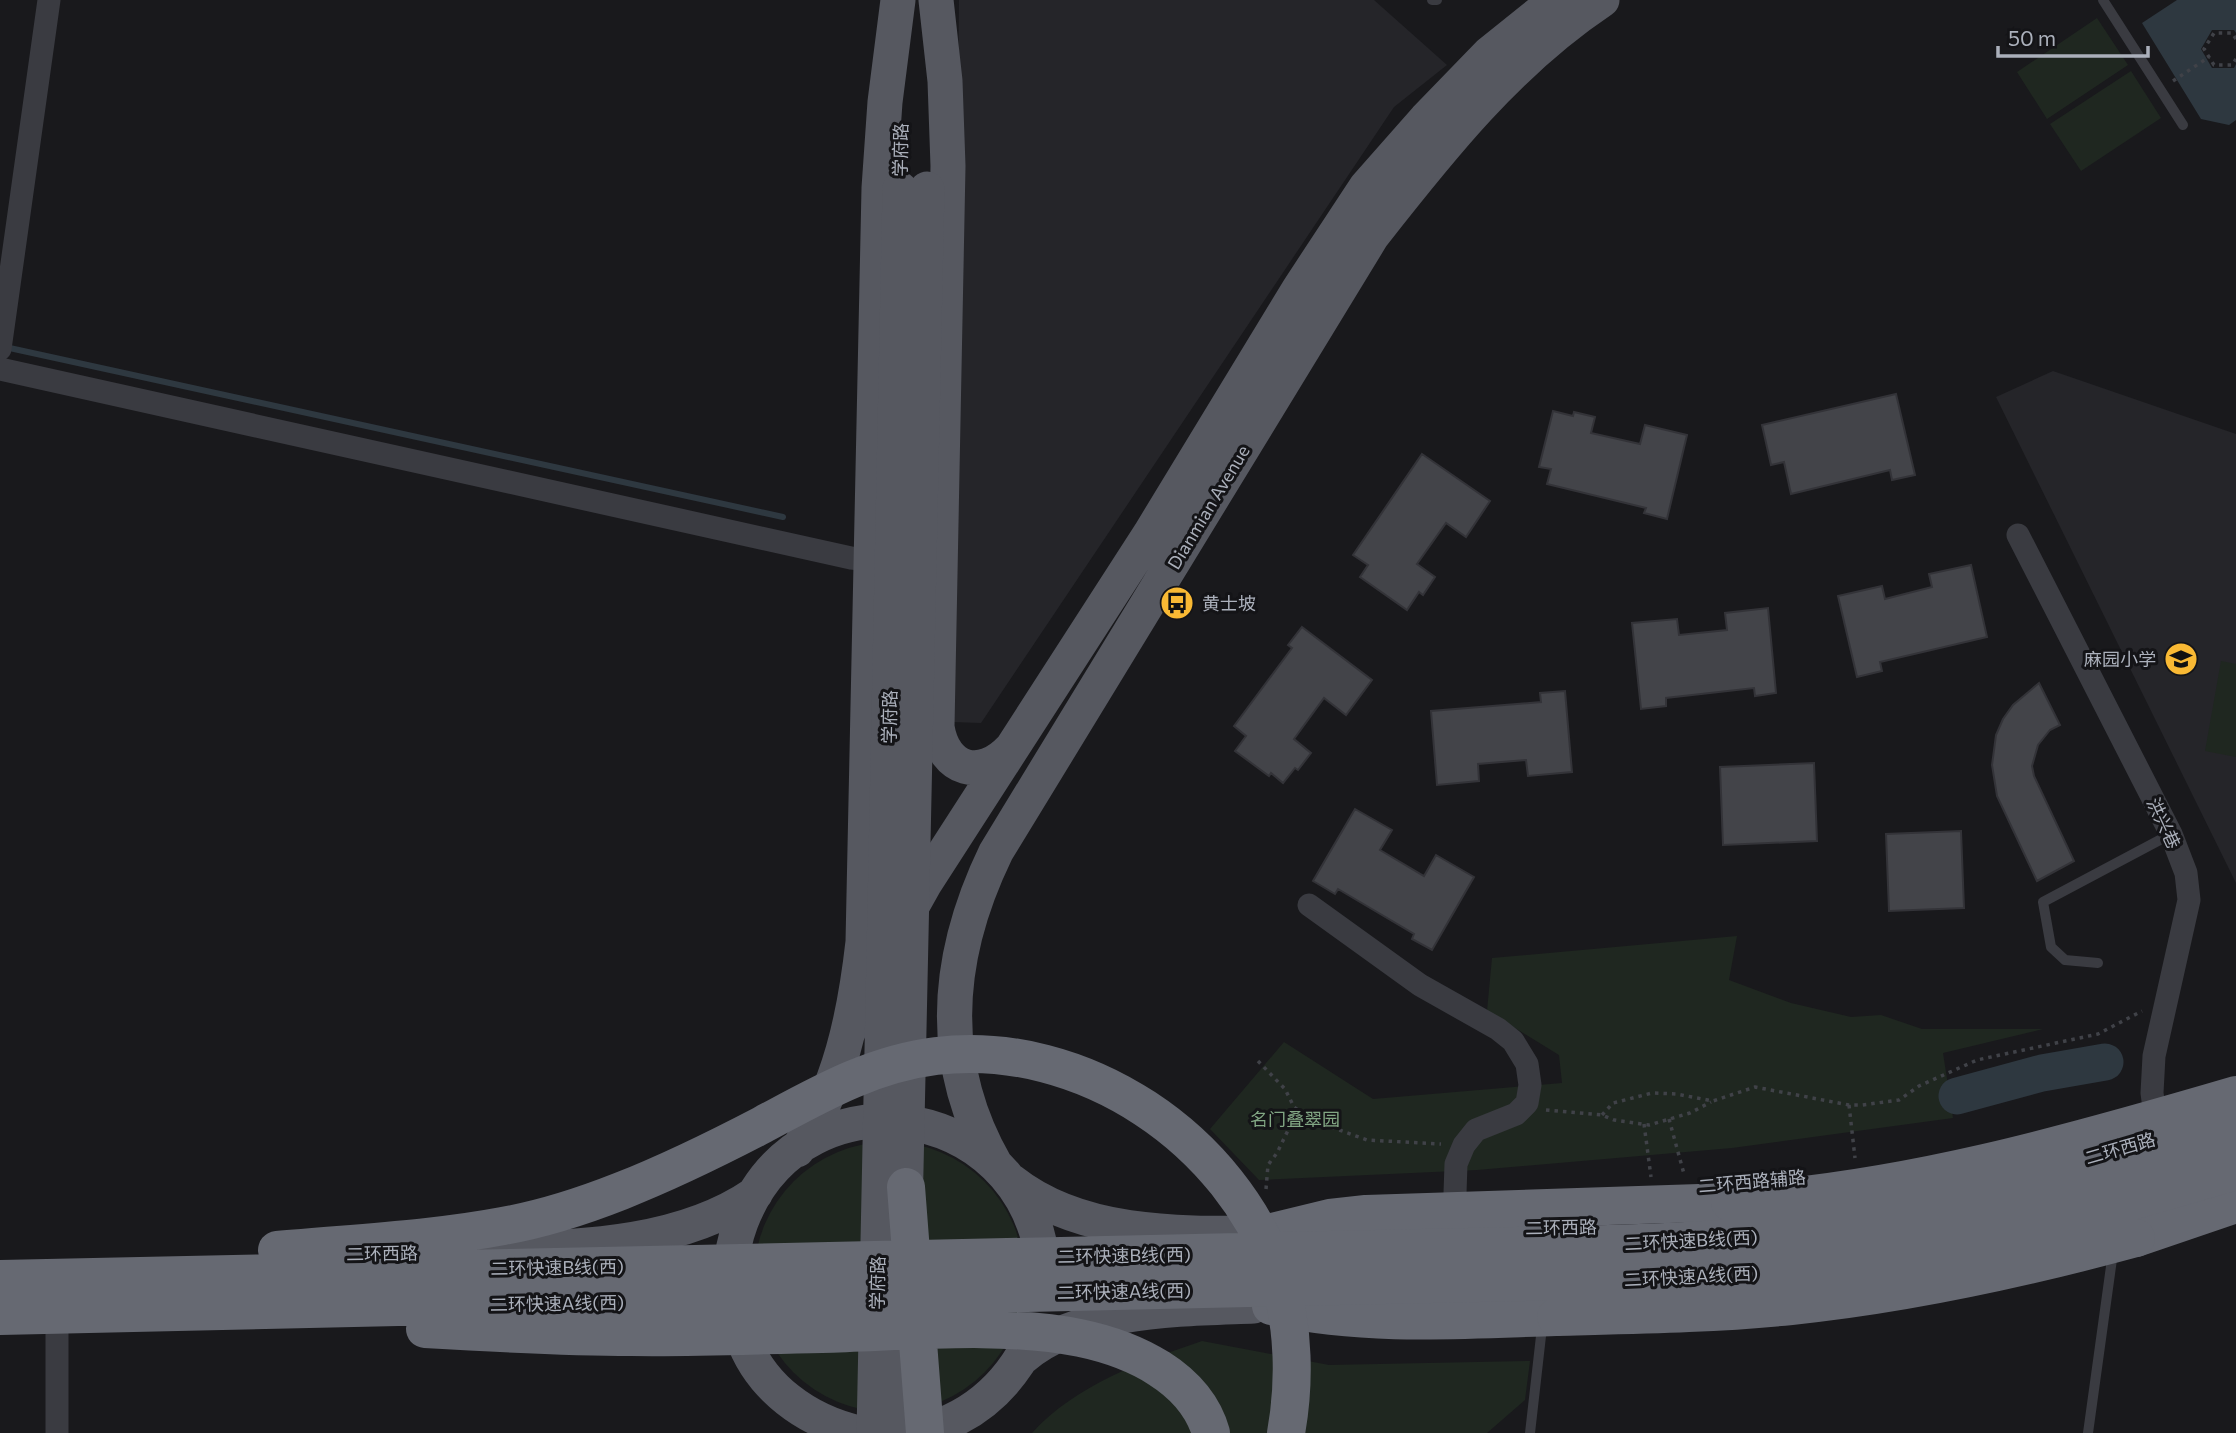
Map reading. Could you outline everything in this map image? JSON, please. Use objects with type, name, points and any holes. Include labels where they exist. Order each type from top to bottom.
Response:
[{"type":"highway","points":[[0,1278],[456,1233],[526,1221],[587,1203],[648,1180],[834,1086],[872,1071],[937,1056],[1008,1056],[1082,1074],[1131,1100],[1178,1135],[1234,1193],[1260,1235],[1279,1279],[1285,1302],[1292,1374],[1286,1433]]},
{"type":"highway","points":[[1268,1233],[1330,1218],[1366,1214],[1730,1202],[1846,1190],[1949,1172],[2086,1139],[2236,1095]]},
{"type":"highway","name":"二环快速B线(西)","points":[[0,1278],[1715,1240],[1828,1229],[1956,1208],[2074,1180],[2236,1133]]},
{"type":"highway","name":"二环快速A线(西)","points":[[0,1316],[1610,1280],[1752,1273],[1855,1262],[1964,1243],[2083,1215],[2236,1171]]},
{"type":"highway","points":[[906,1187],[925,1433]]},
{"type":"highway","points":[[1271,1306],[1370,1321],[1548,1327],[1754,1309],[1908,1290],[2010,1270],[2136,1238],[2236,1204]]},
{"type":"highway","points":[[225,1311],[396,1326],[579,1336],[670,1337],[998,1330],[1062,1335],[1115,1347],[1156,1367],[1187,1392],[1202,1412],[1211,1433]]},
{"type":"main road","name":"学府路","points":[[901,0],[913,189],[906,1187],[901,1433]]},
{"type":"main road","name":"学府路","points":[[797,1150],[826,1098],[847,1035],[863,942],[878,188],[885,102],[901,0]]},
{"type":"main road","name":"学府路","points":[[874,1433],[913,189],[930,0]]},
{"type":"main road","points":[[936,0],[945,81],[948,166],[937,727],[941,744],[949,757],[966,767],[979,768],[999,761],[1011,749]]},
{"type":"main road","name":"Dianmian Avenue","points":[[847,1035],[874,974],[905,916],[1150,534],[1299,289],[1366,187],[1426,119],[1489,54],[1556,0]]},
{"type":"main road","name":"Dianmian Avenue","points":[[1023,1357],[1040,1314],[1044,1291],[1040,1244],[1024,1200],[1003,1172],[978,1130],[964,1091],[956,1049],[954,1003],[960,954],[965,929],[984,878],[996,852],[1372,236],[1441,148],[1511,73],[1602,0]]},
{"type":"main road","points":[[868,681],[877,696],[900,704],[923,699],[932,691],[937,680]]},
{"type":"main road","name":"二环西路","points":[[797,1150],[844,1127],[874,1121],[895,1121],[935,1128],[977,1149],[1030,1195],[1054,1207],[1113,1224],[1192,1233],[1644,1225],[1803,1214],[1953,1190],[2069,1162],[2156,1121],[2236,1114]]},
{"type":"main road","points":[[797,1150],[781,1162],[755,1194],[737,1233],[730,1277],[736,1321],[754,1362],[783,1396],[807,1433]]},
{"type":"main road","points":[[915,1433],[955,1420],[967,1421],[1010,1377],[1023,1357],[1054,1336],[1114,1319],[1178,1310],[1647,1297],[1788,1288],[1967,1261],[2122,1226],[2236,1189]]},
{"type":"main road","name":"二环西路","points":[[0,1261],[489,1250],[586,1244],[656,1234],[715,1216],[755,1194]]},
{"type":"main road","points":[[1268,1233],[1257,1238],[1249,1248],[1242,1273],[1245,1286],[1252,1296],[1271,1306]]},
{"type":"main road","points":[[489,1250],[509,1259],[517,1270],[520,1283],[513,1309],[503,1318],[491,1323]]},
{"type":"main road","points":[[0,1334],[491,1323],[596,1326],[708,1344],[754,1362]]},
{"type":"main road","points":[[783,1396],[820,1420],[859,1433]]},
{"type":"street","points":[[1,344],[49,0]]},
{"type":"street","points":[[0,369],[851,558],[871,560]]},
{"type":"street","name":"洪兴巷","points":[[2018,535],[2171,834],[2186,873],[2189,900],[2154,1056],[2156,1121]]},
{"type":"street","points":[[1309,905],[1420,985],[1498,1029],[1513,1041],[1527,1064],[1530,1085],[1527,1103],[1516,1114],[1476,1130],[1464,1145],[1455,1164],[1455,1193]]},
{"type":"street","name":"二环西路辅路","points":[[1268,1233],[1300,1213],[1344,1199],[1374,1195],[1651,1188],[1778,1180],[1946,1155],[2115,1113],[2156,1121],[2236,1095]]},
{"type":"street","points":[[1548,1327],[1756,1327],[1863,1316],[1936,1304],[1974,1297],[2001,1288],[2057,1262],[2122,1226]]},
{"type":"street","points":[[57,1332],[57,1433]]},
{"type":"lane","points":[[2103,0],[2183,125]]},
{"type":"lane","points":[[2098,963],[2065,960],[2051,947],[2043,902],[2171,834]]},
{"type":"lane","points":[[2088,1433],[2113,1253],[2122,1226]]},
{"type":"lane","points":[[1530,1433],[1548,1327]]},
{"type":"path","points":[[2236,39],[2232,33],[2214,33],[2204,49],[2214,65],[2232,65],[2236,59]]},
{"type":"path","points":[[2173,81],[2209,57]]},
{"type":"path","points":[[1527,1103],[1546,1110],[1602,1115],[1614,1120],[1644,1124],[1690,1113],[1713,1101],[1755,1087],[1849,1105],[1899,1100],[1919,1086],[1978,1060],[2098,1034],[2142,1011]]},
{"type":"path","points":[[1258,1061],[1285,1089],[1294,1107],[1309,1119],[1367,1140],[1464,1145]]},
{"type":"path","points":[[1602,1115],[1613,1103],[1653,1093],[1713,1101]]},
{"type":"path","points":[[1849,1105],[1857,1170]]},
{"type":"path","points":[[1268,1233],[1268,1165],[1292,1122],[1302,1114]]},
{"type":"path","points":[[1669,1119],[1688,1186]]},
{"type":"path","points":[[1644,1124],[1651,1188]]},
{"type":"shaded area","points":[[959,0],[1374,0],[1447,65],[1394,107],[981,723],[952,722]]},
{"type":"shaded area","points":[[2177,0],[2236,0],[2236,33],[2234,30],[2212,30],[2201,49],[2212,68],[2234,68],[2236,64],[2236,120],[2229,125],[2201,119],[2142,23]]},
{"type":"shaded area","name":"麻园小学","points":[[2053,371],[2236,434],[2236,883],[1996,397]]},
{"type":"green space","points":[[2097,18],[2128,65],[2047,119],[2017,72]]},
{"type":"green space","points":[[2131,71],[2161,118],[2081,171],[2050,124]]},
{"type":"green space","points":[[2221,661],[2236,664],[2236,757],[2205,751]]},
{"type":"green space","name":"名门叠翠园","points":[[1737,936],[1729,980],[1791,1003],[1851,1017],[1881,1015],[1922,1029],[2043,1029],[1943,1053],[1953,1118],[1732,1148],[1477,1170],[1259,1180],[1210,1129],[1284,1042],[1373,1099],[1562,1083],[1559,1055],[1487,1011],[1492,958]]},
{"type":"green space","points":[[889,1142],[928,1148],[953,1158],[984,1182],[1008,1213],[1018,1238],[1024,1277],[1018,1316],[1008,1341],[984,1372],[953,1396],[928,1406],[889,1412],[850,1406],[825,1396],[794,1372],[770,1341],[760,1316],[754,1277],[760,1238],[770,1213],[794,1182],[825,1158],[850,1148]]},
{"type":"green space","points":[[1202,1341],[1329,1365],[1530,1361],[1525,1400],[1487,1433],[1032,1433],[1069,1401],[1089,1388],[1133,1366]]},
{"type":"building","points":[[1896,394],[1915,475],[1892,480],[1890,470],[1791,494],[1784,462],[1771,465],[1762,425]]},
{"type":"building","points":[[1553,411],[1573,416],[1574,412],[1595,417],[1591,433],[1640,444],[1645,425],[1687,435],[1667,519],[1644,513],[1646,508],[1547,484],[1551,469],[1539,467]]},
{"type":"building","points":[[1422,454],[1490,501],[1466,537],[1446,523],[1417,564],[1435,577],[1423,595],[1419,592],[1407,610],[1360,577],[1368,565],[1353,555]]},
{"type":"building","points":[[1971,565],[1987,637],[1880,662],[1882,671],[1857,677],[1838,596],[1882,586],[1885,599],[1932,587],[1929,574]]},
{"type":"building","points":[[1768,608],[1776,693],[1755,696],[1754,688],[1666,698],[1666,706],[1641,709],[1632,623],[1677,619],[1679,635],[1727,630],[1725,613]]},
{"type":"building","points":[[1302,627],[1372,680],[1346,715],[1324,698],[1294,739],[1311,753],[1283,783],[1235,751],[1246,736],[1234,726],[1292,648],[1288,645]]},
{"type":"building","points":[[2039,683],[2060,725],[2050,730],[2038,745],[2032,766],[2034,776],[2074,861],[2037,881],[1997,796],[1992,765],[1996,735],[2003,719],[2013,705]]},
{"type":"building","points":[[1565,691],[1572,772],[1528,776],[1526,760],[1478,764],[1479,781],[1437,785],[1431,711],[1541,702],[1540,693]]},
{"type":"building","points":[[1814,763],[1817,841],[1723,845],[1720,767]]},
{"type":"building","points":[[1355,809],[1392,830],[1380,850],[1424,876],[1436,855],[1474,877],[1432,950],[1412,939],[1414,934],[1338,889],[1335,894],[1313,881]]},
{"type":"building","points":[[1961,831],[1964,908],[1889,911],[1886,834]]},
{"type":"waterway","points":[[5,347],[783,517]]},
{"type":"waterway","points":[[1957,1096],[2042,1073],[2105,1062]]},
{"type":"place","name":"黄士坡","points":[[1177,603]]},
{"type":"place","name":"麻园小学","points":[[2181,659]]}]
